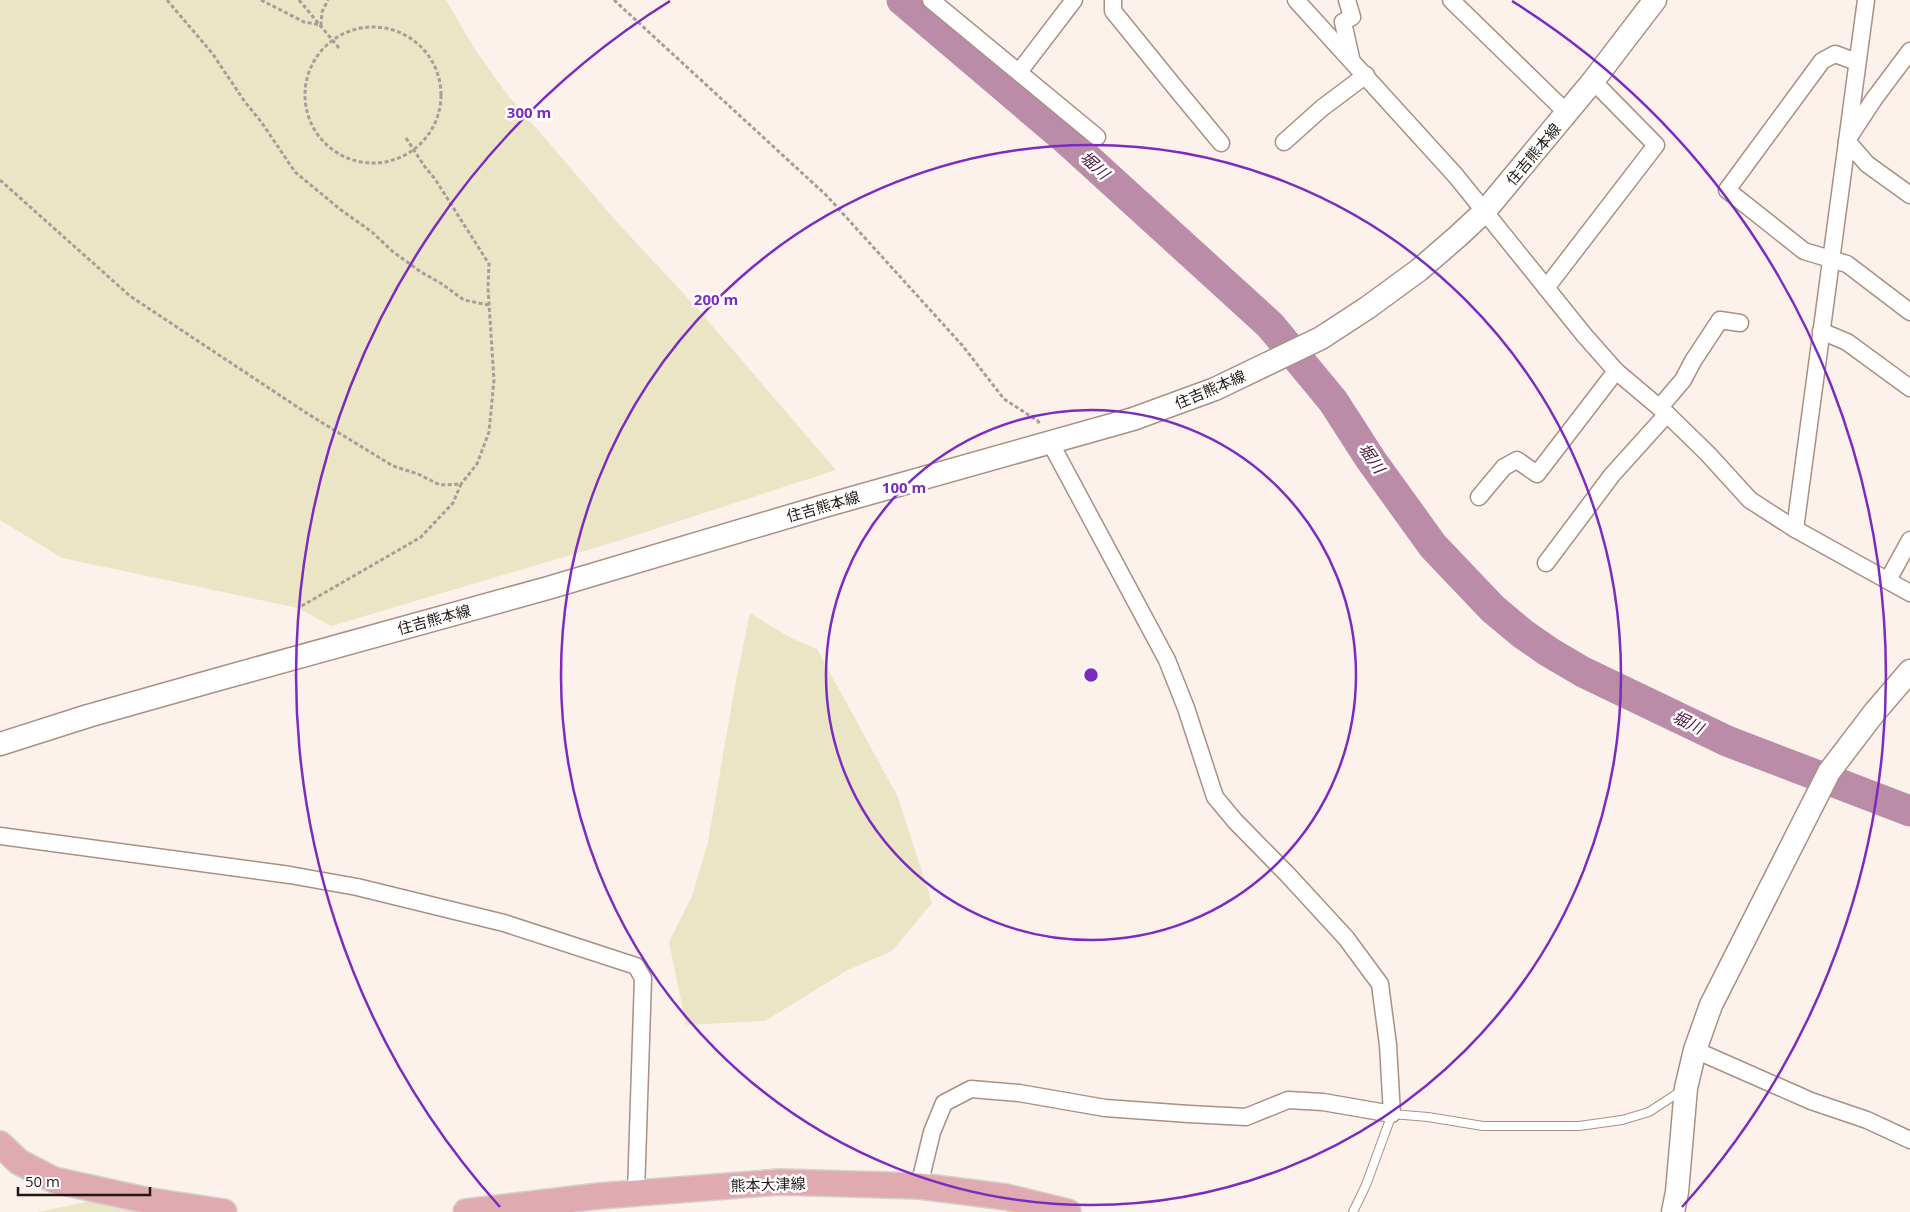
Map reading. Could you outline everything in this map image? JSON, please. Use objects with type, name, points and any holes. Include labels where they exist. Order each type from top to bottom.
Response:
[{"type":"main road","name":"住吉熊本線","points":[[0,744],[88,716],[548,588],[834,503],[1133,420],[1216,390],[1321,338],[1367,308],[1419,270],[1485,211],[1593,81],[1655,0]]},
{"type":"main road","points":[[1672,1212],[1677,1192],[1686,1088],[1695,1050],[1711,1005],[1829,772],[1863,726],[1910,671]]},
{"type":"main road","points":[[0,1144],[19,1162],[54,1180],[145,1200],[224,1212]]},
{"type":"main road","name":"熊本大津線","points":[[466,1212],[636,1193],[780,1182],[919,1186],[1006,1197],[1068,1212]]},
{"type":"street","points":[[931,0],[950,6],[1019,72],[1098,137]]},
{"type":"street","points":[[1019,72],[1074,0]]},
{"type":"street","points":[[1113,0],[1114,11],[1221,143]]},
{"type":"street","points":[[1296,0],[1456,176],[1585,336],[1616,371],[1663,410],[1708,454],[1750,500],[1795,529],[1910,593]]},
{"type":"street","points":[[1347,0],[1352,17],[1343,22],[1351,60]]},
{"type":"street","points":[[1451,0],[1567,113]]},
{"type":"street","points":[[1795,529],[1866,0]]},
{"type":"street","points":[[1847,141],[1874,99],[1910,51]]},
{"type":"street","points":[[1857,62],[1835,54],[1822,61],[1727,190],[1804,251],[1847,264],[1910,312]]},
{"type":"street","points":[[1284,142],[1322,108],[1366,75]]},
{"type":"street","points":[[1546,288],[1656,145],[1593,81]]},
{"type":"street","points":[[1847,141],[1867,164],[1910,195]]},
{"type":"street","points":[[1546,564],[1663,410],[1720,320],[1740,324]]},
{"type":"street","points":[[1822,331],[1847,342],[1910,388]]},
{"type":"street","points":[[1479,497],[1504,466],[1517,460],[1537,474],[1616,371]]},
{"type":"street","points":[[919,1186],[932,1132],[944,1103],[971,1089],[1019,1093],[1105,1108],[1189,1114],[1246,1117],[1288,1100],[1324,1102],[1392,1114],[1388,1045],[1380,984],[1346,938],[1288,875],[1235,822],[1215,797],[1186,708],[1167,660],[1050,442]]},
{"type":"street","points":[[1888,580],[1910,540]]},
{"type":"street","points":[[0,836],[262,871],[357,887],[504,923],[636,966],[643,978],[636,1193]]},
{"type":"street","points":[[1695,1050],[1811,1101],[1867,1120],[1910,1140]]},
{"type":"lane","points":[[1353,1212],[1366,1185],[1392,1114],[1428,1117],[1483,1126],[1579,1126],[1622,1120],[1649,1112],[1686,1088]]},
{"type":"path","points":[[167,0],[212,53],[295,172],[341,210],[372,232],[392,251],[421,272],[464,300],[489,305]]},
{"type":"path","points":[[261,0],[304,22],[321,25]]},
{"type":"path","points":[[299,0],[339,48]]},
{"type":"path","points":[[321,25],[322,12],[328,0]]},
{"type":"path","points":[[614,0],[826,195],[962,345],[1004,399],[1038,421],[1050,442]]},
{"type":"path","points":[[364,28],[386,28],[407,36],[431,60],[439,80],[440,103],[438,114],[429,134],[414,150],[398,158],[381,163],[363,162],[338,153],[318,135],[310,120],[306,102],[306,84],[311,68],[320,52],[333,40],[348,32],[364,28]]},
{"type":"path","points":[[298,608],[421,537],[453,504],[461,484],[477,464],[489,432],[494,380],[489,305],[489,264],[435,179],[406,138]]},
{"type":"path","points":[[0,180],[130,296],[308,414],[393,466],[440,484],[461,484]]},
{"type":"shaded area","points":[[0,0],[446,0],[476,51],[506,93],[616,221],[697,308],[836,470],[618,541],[331,626],[298,608],[62,558],[0,520]]},
{"type":"shaded area","points":[[750,613],[789,637],[817,649],[898,797],[932,903],[892,951],[848,970],[765,1021],[686,1025],[669,942],[692,896],[708,842],[734,691]]},
{"type":"shaded area","points":[[90,1201],[170,1212],[38,1212]]},
{"type":"waterway","name":"堀川","points":[[902,0],[1068,141],[1270,325],[1333,401],[1371,460],[1433,546],[1493,609],[1523,634],[1583,672],[1727,741],[1910,811]]}]
